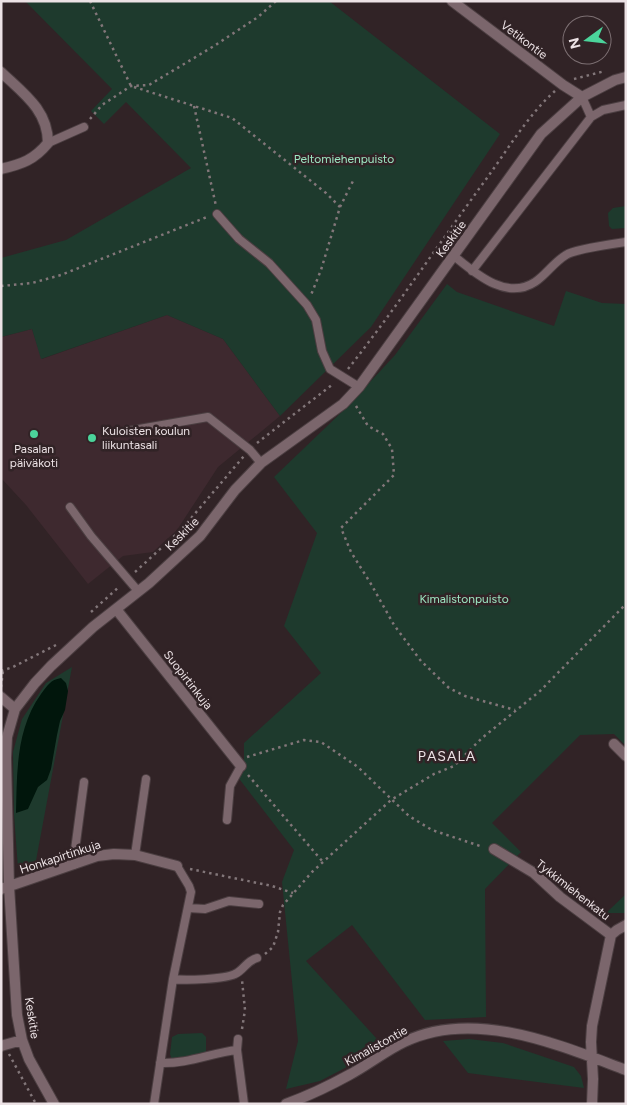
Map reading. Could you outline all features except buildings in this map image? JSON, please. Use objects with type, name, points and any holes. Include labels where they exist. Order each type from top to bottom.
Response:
[{"type":"street","name":"Vetikontie","points":[[452,1],[563,85],[582,97]]},
{"type":"street","points":[[1,72],[35,105],[44,118],[48,131],[48,143],[33,158],[1,169]]},
{"type":"street","name":"Keskitie","points":[[54,1104],[29,1059],[22,1040],[17,1016],[5,888],[7,737],[15,709],[51,666],[116,608],[149,583],[200,536],[234,490],[261,463],[343,404],[359,387],[541,134],[582,97],[626,76]]},
{"type":"street","name":"Suopirtinkuja","points":[[116,608],[239,764]]},
{"type":"street","points":[[1,697],[15,709]]},
{"type":"street","points":[[614,744],[626,756]]},
{"type":"street","name":"Tykkimiehenkatu","points":[[494,849],[534,873],[560,897],[611,935]]},
{"type":"street","name":"Honkapirtinkuja","points":[[5,888],[97,856],[114,854],[134,855],[178,866]]},
{"type":"street","name":"Tykkimiehenkatu","points":[[592,1104],[594,1079],[591,1042],[592,1026],[611,935],[626,925]]},
{"type":"street","name":"Kimalistontie","points":[[286,1104],[317,1092],[350,1075],[406,1041],[429,1033],[451,1029],[485,1029],[514,1032],[626,1070]]},
{"type":"street","points":[[3,1046],[22,1040]]},
{"type":"lane","points":[[582,97],[591,117]]},
{"type":"lane","points":[[472,271],[591,117],[603,110],[626,104]]},
{"type":"lane","points":[[48,143],[84,127]]},
{"type":"lane","points":[[217,214],[239,238],[269,263],[307,305],[316,320],[322,352],[330,369],[359,387]]},
{"type":"lane","points":[[454,256],[472,271],[500,287],[522,288],[533,283],[567,254],[626,242]]},
{"type":"lane","points":[[122,432],[208,417],[250,450],[261,463]]},
{"type":"lane","points":[[70,507],[91,536],[138,591]]},
{"type":"lane","points":[[227,820],[230,786],[239,764]]},
{"type":"lane","points":[[134,855],[146,779]]},
{"type":"lane","points":[[73,865],[84,782]]},
{"type":"lane","points":[[154,1104],[173,979],[191,892],[178,866]]},
{"type":"lane","points":[[188,908],[205,909],[229,901],[259,904]]},
{"type":"lane","points":[[173,979],[187,980],[222,977],[237,973],[248,962],[257,958]]},
{"type":"lane","points":[[238,1039],[237,1050],[244,1104]]},
{"type":"lane","points":[[160,1063],[189,1062],[237,1050]]},
{"type":"path","points":[[90,1],[131,86],[232,118],[326,193],[340,208]]},
{"type":"path","points":[[84,127],[102,106],[131,86],[149,85],[258,17],[276,1]]},
{"type":"path","points":[[1,286],[32,283],[61,275],[217,214],[194,106]]},
{"type":"path","points":[[307,305],[321,270],[340,208],[354,179]]},
{"type":"path","points":[[350,396],[368,426],[383,434],[392,449],[394,475],[341,528],[351,552],[394,625],[421,661],[449,688],[465,696],[515,710]]},
{"type":"path","points":[[257,958],[273,947],[283,905],[323,862],[391,800],[434,774],[454,766],[482,738],[540,691],[626,604]]},
{"type":"path","points":[[1,671],[3,671],[1,687]]},
{"type":"path","points":[[323,862],[239,764],[304,740],[321,742],[358,767],[409,816],[432,830],[494,849]]},
{"type":"path","points":[[178,866],[272,886],[294,893]]},
{"type":"path","points":[[237,973],[241,978],[245,1010],[245,1019],[238,1039]]},
{"type":"path","points":[[3,1046],[36,1104]]},
{"type":"shaded area","points":[[167,315],[223,339],[280,416],[218,467],[177,530],[153,552],[123,556],[88,584],[26,505],[1,478],[1,337],[32,329],[42,359]]},
{"type":"shaded area","points":[[61,678],[66,683],[68,691],[51,769],[47,780],[38,787],[28,809],[16,813],[18,767],[22,736],[33,707],[41,694],[52,682]]},
{"type":"green space","name":"Peltomiehenpuisto","points":[[25,1],[329,1],[500,134],[371,327],[280,416],[223,339],[167,315],[41,359],[32,329],[1,337],[1,258],[66,240],[191,168],[126,102],[104,124],[91,111],[112,89]]},
{"type":"green space","points":[[626,206],[626,228],[612,229],[609,226],[608,213],[613,208]]},
{"type":"green space","name":"Kimalistonpuisto","points":[[447,284],[457,292],[554,326],[566,291],[602,303],[626,304],[626,742],[624,744],[614,734],[580,735],[492,823],[521,852],[485,889],[486,1017],[425,1020],[352,925],[306,961],[377,1039],[345,1068],[320,1081],[286,1089],[298,1041],[282,882],[294,850],[237,776],[244,770],[244,743],[321,673],[284,626],[317,533],[274,477],[347,407],[395,355]]},
{"type":"green space","points":[[72,667],[35,866],[18,868],[14,815],[13,752],[22,719],[46,683]]},
{"type":"green space","points":[[626,894],[626,913],[606,913]]},
{"type":"green space","points":[[202,1033],[206,1037],[206,1053],[172,1060],[170,1054],[172,1037],[178,1034]]},
{"type":"green space","points":[[469,1039],[503,1043],[574,1067],[581,1076],[584,1088],[468,1073],[443,1041]]},
{"type":"place","name":"Pasalan päiväkoti","points":[[34,434]]},
{"type":"place","name":"Kuloisten koulun liikuntasali","points":[[92,438]]},
{"type":"district","name":"PASALA","points":[[447,756]]}]
